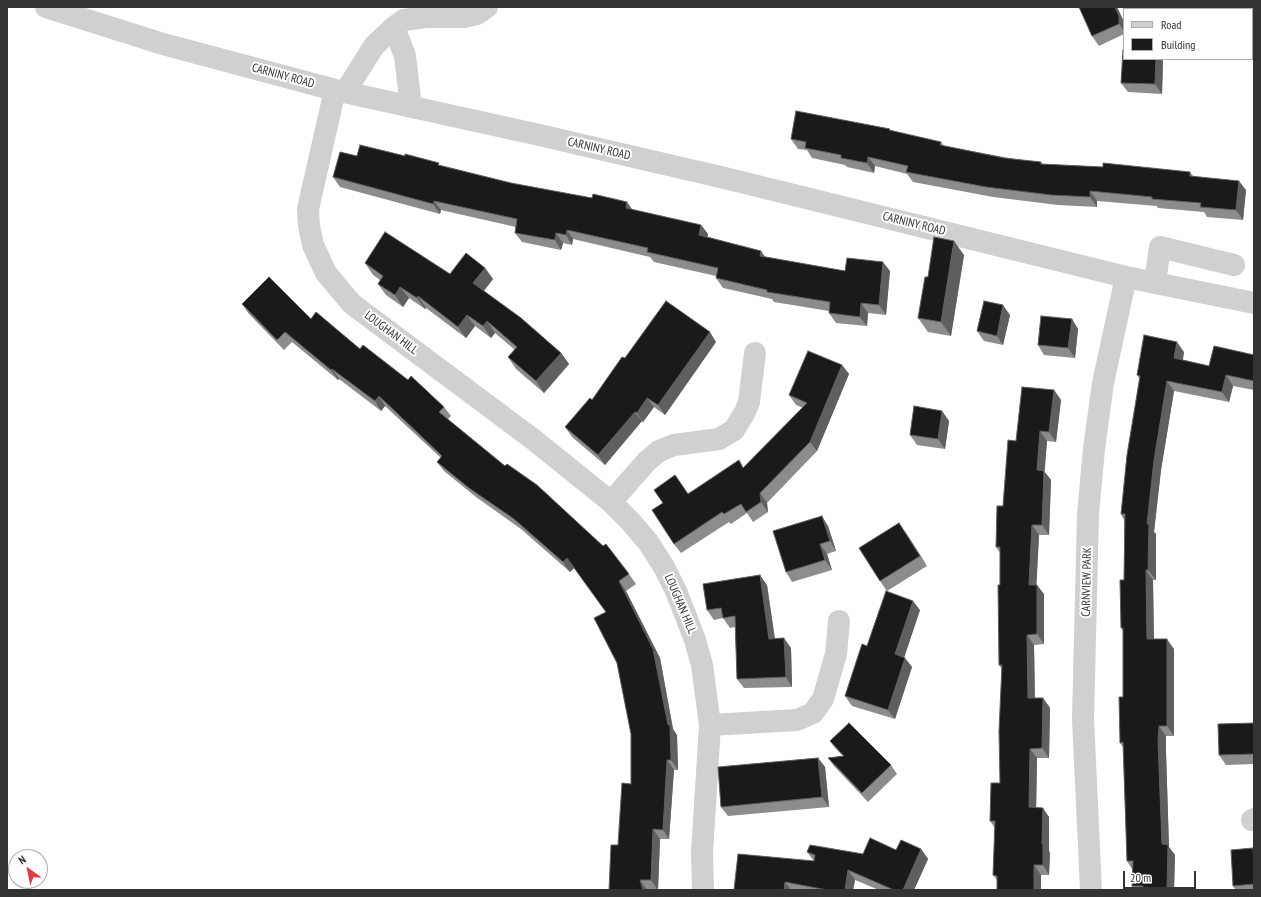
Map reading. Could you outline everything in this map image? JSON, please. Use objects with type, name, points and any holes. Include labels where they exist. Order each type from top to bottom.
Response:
[{"type":"street","name":"CARNINY ROAD","points":[[46,7],[163,44],[340,91],[729,179],[1126,277],[1254,303]]},
{"type":"street","name":"LOUGHAN HILL","points":[[487,7],[477,14],[464,17],[426,16],[404,20],[394,27],[374,46],[340,91],[308,210],[309,226],[313,245],[326,273],[352,304],[534,440],[611,502],[648,542],[664,567],[676,591],[702,665],[710,725],[702,854],[703,890]]},
{"type":"street","points":[[394,27],[405,56],[411,107]]},
{"type":"street","points":[[1155,283],[1160,247],[1234,265]]},
{"type":"street","name":"CARNVIEW PARK","points":[[1091,890],[1083,719],[1088,514],[1102,383],[1126,277]]},
{"type":"street","points":[[611,502],[647,461],[659,451],[674,445],[719,439],[734,430],[746,412],[749,402],[755,353]]},
{"type":"street","points":[[710,725],[797,720],[813,713],[824,699],[836,654],[839,621]]},
{"type":"building","points":[[1079,7],[1115,7],[1119,16],[1119,24],[1092,36]]},
{"type":"building","points":[[1123,50],[1123,60],[1156,60],[1155,84],[1121,83]]},
{"type":"building","points":[[796,111],[890,129],[889,130],[941,142],[940,145],[1004,158],[1041,162],[1041,164],[1103,167],[1103,163],[1190,172],[1190,176],[1239,181],[1236,210],[1200,207],[1201,203],[1152,199],[1152,197],[1090,191],[1090,197],[1051,195],[986,187],[906,172],[908,166],[868,157],[867,163],[841,158],[841,155],[805,148],[806,142],[791,139]]},
{"type":"building","points":[[360,145],[405,156],[405,154],[439,163],[438,165],[511,183],[592,198],[593,194],[627,202],[626,208],[701,225],[699,235],[761,251],[760,256],[845,271],[847,258],[883,262],[879,305],[861,303],[860,317],[829,313],[830,302],[767,292],[767,290],[716,278],[718,268],[647,252],[648,248],[567,230],[566,235],[556,233],[555,240],[515,233],[517,219],[434,201],[433,204],[333,177],[340,152],[357,156]]},
{"type":"building","points":[[385,232],[450,274],[466,253],[485,268],[473,283],[521,318],[561,353],[536,381],[508,357],[517,347],[487,321],[483,326],[467,315],[458,327],[418,296],[417,298],[400,287],[395,295],[378,284],[383,276],[365,263]]},
{"type":"building","points":[[934,237],[954,241],[941,322],[918,318],[925,277],[928,277]]},
{"type":"building","points":[[269,277],[311,319],[316,312],[360,349],[363,345],[408,380],[411,376],[444,407],[439,412],[505,466],[507,464],[537,485],[603,546],[606,544],[629,574],[619,581],[653,649],[668,725],[670,725],[671,760],[667,760],[663,830],[653,829],[651,880],[640,880],[643,890],[609,890],[611,845],[618,845],[622,783],[631,784],[631,734],[617,663],[594,618],[606,612],[567,558],[563,562],[514,519],[469,488],[437,462],[442,456],[379,396],[375,401],[332,369],[331,370],[285,332],[277,340],[242,304]]},
{"type":"building","points":[[666,301],[710,332],[658,405],[647,398],[637,413],[635,412],[598,455],[565,427],[590,398],[592,400],[622,357],[625,358]]},
{"type":"building","points":[[984,301],[1003,305],[997,336],[977,331]]},
{"type":"building","points":[[1041,316],[1072,319],[1068,348],[1038,345]]},
{"type":"building","points":[[1144,335],[1177,342],[1174,358],[1209,366],[1214,346],[1254,355],[1254,381],[1226,375],[1222,392],[1167,381],[1154,460],[1147,524],[1149,524],[1148,570],[1146,570],[1147,639],[1167,639],[1167,726],[1159,726],[1158,741],[1162,844],[1168,845],[1167,890],[1143,890],[1143,886],[1132,886],[1133,861],[1127,861],[1123,742],[1120,743],[1119,697],[1123,697],[1123,628],[1121,628],[1120,580],[1124,580],[1125,514],[1121,514],[1127,455],[1140,376],[1137,375]]},
{"type":"building","points":[[808,351],[842,365],[810,442],[760,493],[761,502],[746,512],[741,504],[724,514],[722,512],[674,544],[652,510],[663,503],[654,490],[675,475],[688,494],[739,460],[743,468],[807,403],[789,395]]},
{"type":"building","points":[[1022,387],[1054,390],[1049,432],[1040,431],[1037,470],[1044,471],[1042,525],[1032,525],[1029,585],[1037,585],[1037,634],[1027,635],[1028,698],[1043,698],[1042,748],[1030,749],[1029,807],[1043,808],[1043,865],[1034,865],[1034,890],[997,890],[997,876],[993,875],[995,821],[990,821],[991,783],[1000,783],[999,731],[1002,665],[999,665],[998,585],[1000,585],[1000,547],[996,547],[997,506],[1003,506],[1008,440],[1016,441]]},
{"type":"building","points":[[914,406],[942,411],[938,439],[910,435]]},
{"type":"building","points":[[822,516],[830,541],[820,544],[825,560],[786,572],[773,531]]},
{"type":"building","points":[[899,523],[920,556],[880,581],[859,548]]},
{"type":"building","points":[[760,575],[769,639],[784,638],[786,677],[737,679],[735,616],[723,618],[721,608],[707,610],[703,584]]},
{"type":"building","points":[[886,591],[913,601],[895,654],[905,658],[888,710],[845,696],[862,644],[867,646]]},
{"type":"building","points":[[849,723],[891,765],[862,793],[828,758],[844,756],[830,741]]},
{"type":"building","points":[[1254,723],[1254,754],[1219,755],[1218,724]]},
{"type":"building","points":[[818,758],[822,797],[721,807],[718,767]]},
{"type":"building","points":[[870,838],[896,850],[901,840],[921,849],[903,890],[894,890],[848,870],[845,890],[827,890],[785,882],[784,890],[734,890],[738,854],[814,861],[815,855],[807,852],[810,845],[863,854]]},
{"type":"building","points":[[1253,848],[1254,884],[1233,886],[1231,850]]}]
